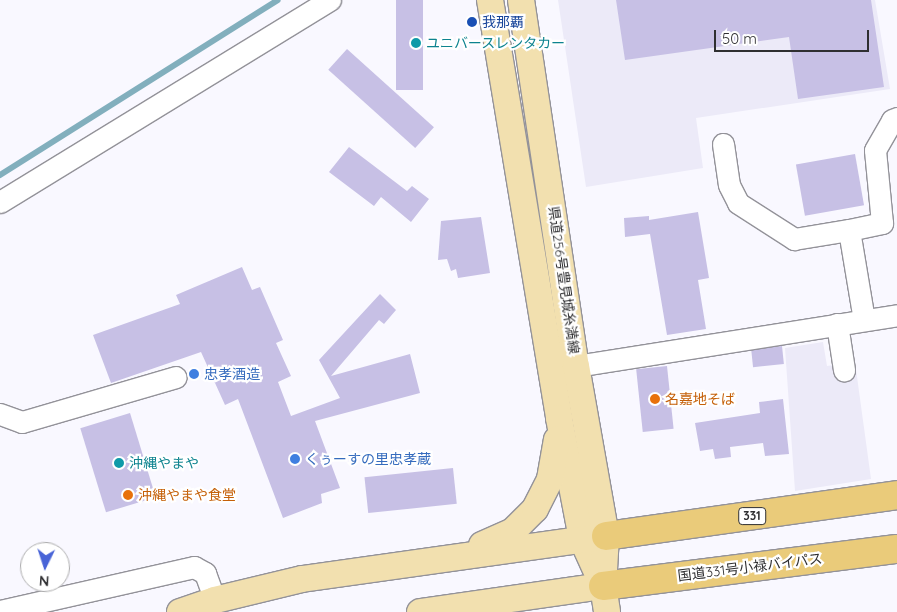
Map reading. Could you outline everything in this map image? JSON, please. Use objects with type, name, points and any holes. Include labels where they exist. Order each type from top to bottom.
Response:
[{"type":"highway","name":"331","points":[[594,538],[897,495]]},
{"type":"highway","name":"国道331号小禄バイパス","points":[[603,586],[897,549]]},
{"type":"main road","name":"県道256号豊見城糸満線","points":[[490,0],[559,418],[594,538]]},
{"type":"main road","name":"県道256号豊見城糸満線","points":[[521,0],[576,366],[594,538]]},
{"type":"main road","points":[[433,558],[494,542],[513,531],[530,515],[546,490],[554,467],[559,418]]},
{"type":"main road","points":[[180,612],[215,600],[302,579],[433,558],[594,538],[607,612]]},
{"type":"main road","points":[[420,612],[603,586]]},
{"type":"street","points":[[0,202],[330,0]]},
{"type":"street","points":[[723,144],[729,185],[738,203],[794,239],[882,223],[875,150],[892,120],[897,118]]},
{"type":"street","points":[[849,230],[864,320]]},
{"type":"street","points":[[576,366],[897,315]]},
{"type":"street","points":[[837,324],[844,370]]},
{"type":"street","points":[[0,414],[22,422],[176,377]]},
{"type":"street","points":[[0,611],[194,567],[205,573],[215,600]]},
{"type":"shaded area","points":[[558,0],[875,0],[890,89],[696,118],[703,168],[586,187]]},
{"type":"shaded area","points":[[823,342],[827,366],[855,362],[871,479],[795,491],[785,348]]},
{"type":"building","name":"ユニバースレンタカー","points":[[396,0],[423,0],[423,90],[396,90]]},
{"type":"building","points":[[616,0],[871,0],[884,87],[798,99],[789,37],[625,60]]},
{"type":"building","points":[[347,49],[434,127],[415,148],[328,70]]},
{"type":"building","points":[[349,147],[407,191],[412,186],[429,199],[411,222],[381,197],[374,206],[329,172]]},
{"type":"building","points":[[855,154],[864,205],[805,216],[796,164]]},
{"type":"building","points":[[698,212],[709,278],[698,280],[706,329],[667,335],[650,234],[625,237],[624,218],[649,216],[649,220]]},
{"type":"building","points":[[481,217],[490,273],[458,278],[456,269],[451,271],[447,259],[438,260],[441,221]]},
{"type":"building","points":[[242,267],[252,290],[260,287],[283,340],[276,343],[291,376],[278,382],[291,416],[340,398],[319,360],[380,294],[396,310],[384,324],[379,320],[331,376],[410,354],[420,393],[315,421],[340,488],[321,494],[322,503],[283,518],[238,399],[225,405],[201,352],[111,383],[93,335],[180,304],[176,295]]},
{"type":"building","points":[[782,346],[784,364],[753,367],[751,349]]},
{"type":"building","name":"名嘉地そば","points":[[667,366],[674,429],[643,432],[636,369]]},
{"type":"building","points":[[783,399],[789,454],[765,456],[763,443],[730,447],[731,457],[715,459],[713,449],[700,451],[695,423],[760,413],[759,402]]},
{"type":"building","name":"沖縄やまや","points":[[130,413],[156,497],[106,512],[80,428]]},
{"type":"building","points":[[453,468],[457,504],[368,513],[364,477]]},
{"type":"waterway","points":[[0,175],[278,0]]},
{"type":"place","name":"我那覇","points":[[472,22]]},
{"type":"place","name":"ユニバースレンタカー","points":[[416,43]]},
{"type":"place","name":"忠孝酒造","points":[[194,374]]},
{"type":"place","name":"名嘉地そば","points":[[655,399]]},
{"type":"place","name":"くぅーすの里忠孝蔵","points":[[295,459]]},
{"type":"place","name":"沖縄やまや","points":[[119,463]]},
{"type":"place","name":"沖縄やまや食堂","points":[[128,495]]}]
